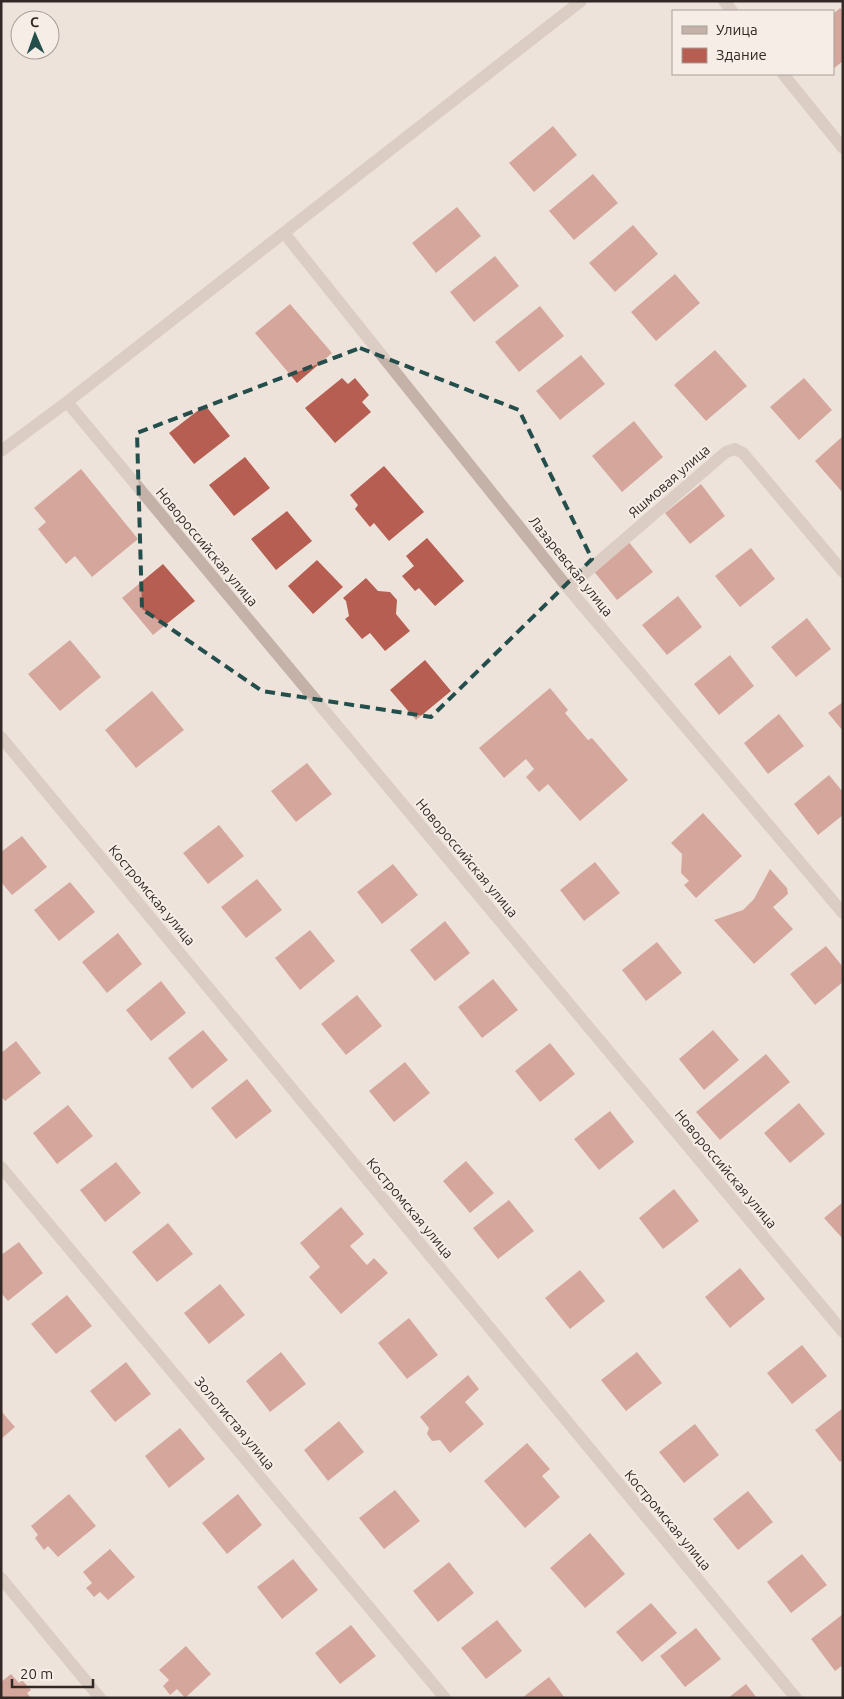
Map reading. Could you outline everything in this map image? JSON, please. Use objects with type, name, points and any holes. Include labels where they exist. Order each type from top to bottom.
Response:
[{"type":"street","points":[[1,451],[68,402],[580,1]]},
{"type":"street","points":[[784,75],[843,148]]},
{"type":"street","name":"Лазаревская улица","points":[[284,233],[568,588],[843,913]]},
{"type":"street","name":"Новороссийская улица","points":[[68,402],[843,1332]]},
{"type":"street","name":"Яшмовая улица","points":[[568,588],[726,452],[735,449],[743,453],[843,572]]},
{"type":"street","name":"Костромская улица","points":[[1,737],[796,1698]]},
{"type":"street","name":"Золотистая улица","points":[[1,1166],[445,1698]]},
{"type":"street","points":[[1,1578],[100,1698]]},
{"type":"highlighted area","points":[[360,348],[519,410],[592,559],[431,717],[262,691],[142,609],[137,433]]},
{"type":"building","points":[[840,8],[843,11],[843,61],[834,68],[834,13]]},
{"type":"building","points":[[553,126],[577,155],[534,192],[509,163]]},
{"type":"building","points":[[593,174],[618,203],[574,240],[549,211]]},
{"type":"building","points":[[457,207],[481,236],[436,273],[412,243]]},
{"type":"building","points":[[633,225],[658,254],[615,292],[589,263]]},
{"type":"building","points":[[495,256],[519,286],[474,322],[450,292]]},
{"type":"building","points":[[675,274],[700,303],[656,341],[631,312]]},
{"type":"building","points":[[290,304],[332,353],[297,383],[255,333]]},
{"type":"building","points":[[540,306],[564,336],[519,372],[495,342]]},
{"type":"building","points":[[715,350],[747,386],[706,421],[674,385]]},
{"type":"building","points":[[581,355],[605,384],[560,420],[536,391]]},
{"type":"building","points":[[342,378],[348,384],[355,378],[369,395],[362,402],[371,412],[335,443],[305,408]]},
{"type":"building","points":[[804,378],[832,410],[799,440],[770,407]]},
{"type":"building","points":[[205,405],[230,436],[194,464],[169,433]]},
{"type":"building","points":[[634,421],[663,457],[622,492],[592,456]]},
{"type":"building","points":[[843,436],[843,493],[815,461]]},
{"type":"building","points":[[245,457],[270,488],[234,516],[209,485]]},
{"type":"building","points":[[384,466],[424,512],[389,541],[374,523],[370,527],[355,509],[358,505],[350,495]]},
{"type":"building","points":[[81,469],[138,539],[92,577],[75,556],[66,564],[38,529],[46,522],[34,508]]},
{"type":"building","points":[[701,484],[725,516],[690,544],[665,513]]},
{"type":"building","points":[[287,511],[312,541],[276,570],[251,539]]},
{"type":"building","points":[[427,538],[464,581],[435,606],[419,588],[415,591],[402,576],[414,566],[406,556]]},
{"type":"building","points":[[628,541],[653,572],[617,600],[592,569]]},
{"type":"building","points":[[751,548],[775,579],[740,607],[715,576]]},
{"type":"building","points":[[317,560],[343,587],[313,614],[288,586]]},
{"type":"building","points":[[163,564],[195,601],[153,635],[122,598]]},
{"type":"building","points":[[366,578],[378,591],[390,592],[397,600],[396,614],[410,631],[385,651],[370,633],[362,639],[345,619],[349,616],[346,601],[343,598]]},
{"type":"building","points":[[678,596],[702,627],[667,655],[642,625]]},
{"type":"building","points":[[807,618],[831,649],[796,677],[771,647]]},
{"type":"building","points":[[70,640],[101,677],[60,711],[28,674]]},
{"type":"building","points":[[730,655],[754,686],[719,715],[694,684]]},
{"type":"building","points":[[425,660],[451,691],[416,720],[390,690]]},
{"type":"building","points":[[550,688],[568,710],[565,713],[588,740],[592,738],[628,780],[580,821],[548,784],[539,792],[526,777],[534,769],[526,759],[504,778],[479,748]]},
{"type":"building","points":[[152,691],[184,730],[136,768],[105,730]]},
{"type":"building","points":[[843,702],[843,731],[828,713]]},
{"type":"building","points":[[779,714],[804,746],[768,774],[744,743]]},
{"type":"building","points":[[307,763],[332,794],[296,822],[271,791]]},
{"type":"building","points":[[829,775],[843,792],[843,815],[818,835],[794,804]]},
{"type":"building","points":[[703,813],[742,856],[696,898],[684,885],[689,881],[681,873],[682,854],[671,843]]},
{"type":"building","points":[[219,825],[244,856],[208,884],[183,853]]},
{"type":"building","points":[[22,836],[47,867],[12,895],[1,882],[1,852]]},
{"type":"building","points":[[595,862],[620,893],[584,921],[560,890]]},
{"type":"building","points":[[393,864],[418,895],[382,924],[357,892]]},
{"type":"building","points":[[770,869],[787,888],[788,894],[773,907],[793,929],[754,964],[714,920],[743,910],[754,899]]},
{"type":"building","points":[[257,879],[282,910],[246,938],[221,907]]},
{"type":"building","points":[[70,882],[95,912],[59,941],[34,910]]},
{"type":"building","points":[[445,921],[470,953],[435,981],[410,950]]},
{"type":"building","points":[[310,930],[335,961],[300,990],[275,958]]},
{"type":"building","points":[[118,933],[142,964],[107,993],[82,962]]},
{"type":"building","points":[[657,942],[682,973],[646,1001],[622,970]]},
{"type":"building","points":[[826,946],[843,967],[843,982],[815,1005],[790,974]]},
{"type":"building","points":[[493,979],[518,1010],[482,1038],[458,1007]]},
{"type":"building","points":[[161,981],[186,1013],[151,1041],[126,1010]]},
{"type":"building","points":[[357,995],[382,1026],[346,1055],[321,1024]]},
{"type":"building","points":[[203,1030],[228,1060],[192,1089],[168,1058]]},
{"type":"building","points":[[713,1030],[739,1060],[704,1090],[679,1059]]},
{"type":"building","points":[[16,1041],[41,1073],[5,1101],[1,1096],[1,1053]]},
{"type":"building","points":[[550,1043],[575,1074],[540,1102],[515,1071]]},
{"type":"building","points":[[766,1054],[790,1082],[720,1140],[696,1112]]},
{"type":"building","points":[[405,1062],[430,1093],[394,1122],[369,1091]]},
{"type":"building","points":[[247,1079],[272,1111],[236,1139],[211,1108]]},
{"type":"building","points":[[799,1103],[825,1134],[790,1163],[764,1133]]},
{"type":"building","points":[[68,1105],[93,1136],[57,1164],[33,1133]]},
{"type":"building","points":[[610,1111],[634,1142],[599,1170],[574,1139]]},
{"type":"building","points":[[466,1161],[494,1193],[470,1213],[443,1181]]},
{"type":"building","points":[[116,1162],[141,1193],[105,1222],[80,1190]]},
{"type":"building","points":[[674,1189],[699,1221],[663,1249],[639,1218]]},
{"type":"building","points":[[509,1200],[534,1231],[498,1259],[473,1228]]},
{"type":"building","points":[[843,1202],[843,1239],[824,1218]]},
{"type":"building","points":[[341,1207],[364,1234],[350,1246],[367,1265],[374,1258],[388,1273],[341,1314],[309,1277],[320,1267],[300,1243]]},
{"type":"building","points":[[168,1223],[193,1254],[157,1282],[132,1252]]},
{"type":"building","points":[[19,1242],[43,1273],[8,1301],[1,1293],[1,1255]]},
{"type":"building","points":[[740,1268],[765,1299],[730,1328],[705,1297]]},
{"type":"building","points":[[580,1270],[605,1301],[570,1329],[545,1298]]},
{"type":"building","points":[[220,1284],[245,1315],[209,1344],[184,1313]]},
{"type":"building","points":[[67,1295],[92,1326],[56,1354],[31,1324]]},
{"type":"building","points":[[409,1318],[438,1355],[407,1379],[378,1343]]},
{"type":"building","points":[[802,1345],[827,1376],[792,1404],[767,1373]]},
{"type":"building","points":[[281,1352],[306,1384],[270,1412],[246,1381]]},
{"type":"building","points":[[637,1352],[662,1383],[626,1411],[601,1380]]},
{"type":"building","points":[[126,1362],[151,1394],[115,1422],[90,1391]]},
{"type":"building","points":[[468,1375],[479,1389],[465,1402],[484,1424],[450,1453],[440,1440],[432,1441],[427,1434],[429,1428],[420,1417]]},
{"type":"building","points":[[843,1408],[843,1459],[840,1462],[815,1430]]},
{"type":"building","points":[[1,1411],[15,1427],[1,1439]]},
{"type":"building","points":[[339,1421],[364,1452],[328,1481],[304,1450]]},
{"type":"building","points":[[695,1424],[719,1455],[684,1483],[659,1452]]},
{"type":"building","points":[[180,1428],[205,1459],[169,1488],[145,1456]]},
{"type":"building","points":[[527,1443],[550,1469],[542,1476],[560,1497],[525,1528],[484,1481]]},
{"type":"building","points":[[395,1490],[420,1521],[384,1549],[359,1518]]},
{"type":"building","points":[[748,1491],[773,1522],[738,1550],[713,1519]]},
{"type":"building","points":[[69,1494],[96,1526],[58,1557],[48,1546],[44,1550],[35,1538],[38,1535],[31,1526]]},
{"type":"building","points":[[238,1494],[262,1525],[227,1554],[202,1523]]},
{"type":"building","points":[[590,1533],[625,1574],[585,1608],[550,1568]]},
{"type":"building","points":[[110,1549],[135,1577],[108,1600],[100,1592],[94,1597],[86,1588],[92,1583],[83,1572]]},
{"type":"building","points":[[802,1554],[827,1585],[791,1613],[767,1582]]},
{"type":"building","points":[[293,1559],[318,1590],[282,1619],[257,1587]]},
{"type":"building","points":[[449,1562],[474,1593],[438,1622],[413,1591]]},
{"type":"building","points":[[651,1603],[677,1633],[642,1662],[616,1632]]},
{"type":"building","points":[[843,1614],[843,1665],[835,1671],[811,1639]]},
{"type":"building","points":[[497,1620],[522,1651],[486,1679],[461,1648]]},
{"type":"building","points":[[351,1625],[376,1656],[340,1684],[315,1653]]},
{"type":"building","points":[[696,1628],[721,1659],[685,1687],[660,1656]]},
{"type":"building","points":[[186,1646],[211,1674],[185,1698],[177,1689],[170,1695],[163,1686],[169,1680],[159,1670]]},
{"type":"building","points":[[11,1674],[19,1683],[22,1680],[31,1690],[27,1693],[31,1698],[1,1698],[1,1682]]},
{"type":"building","points":[[549,1677],[565,1698],[522,1698]]},
{"type":"building","points":[[746,1684],[757,1698],[728,1698]]}]
